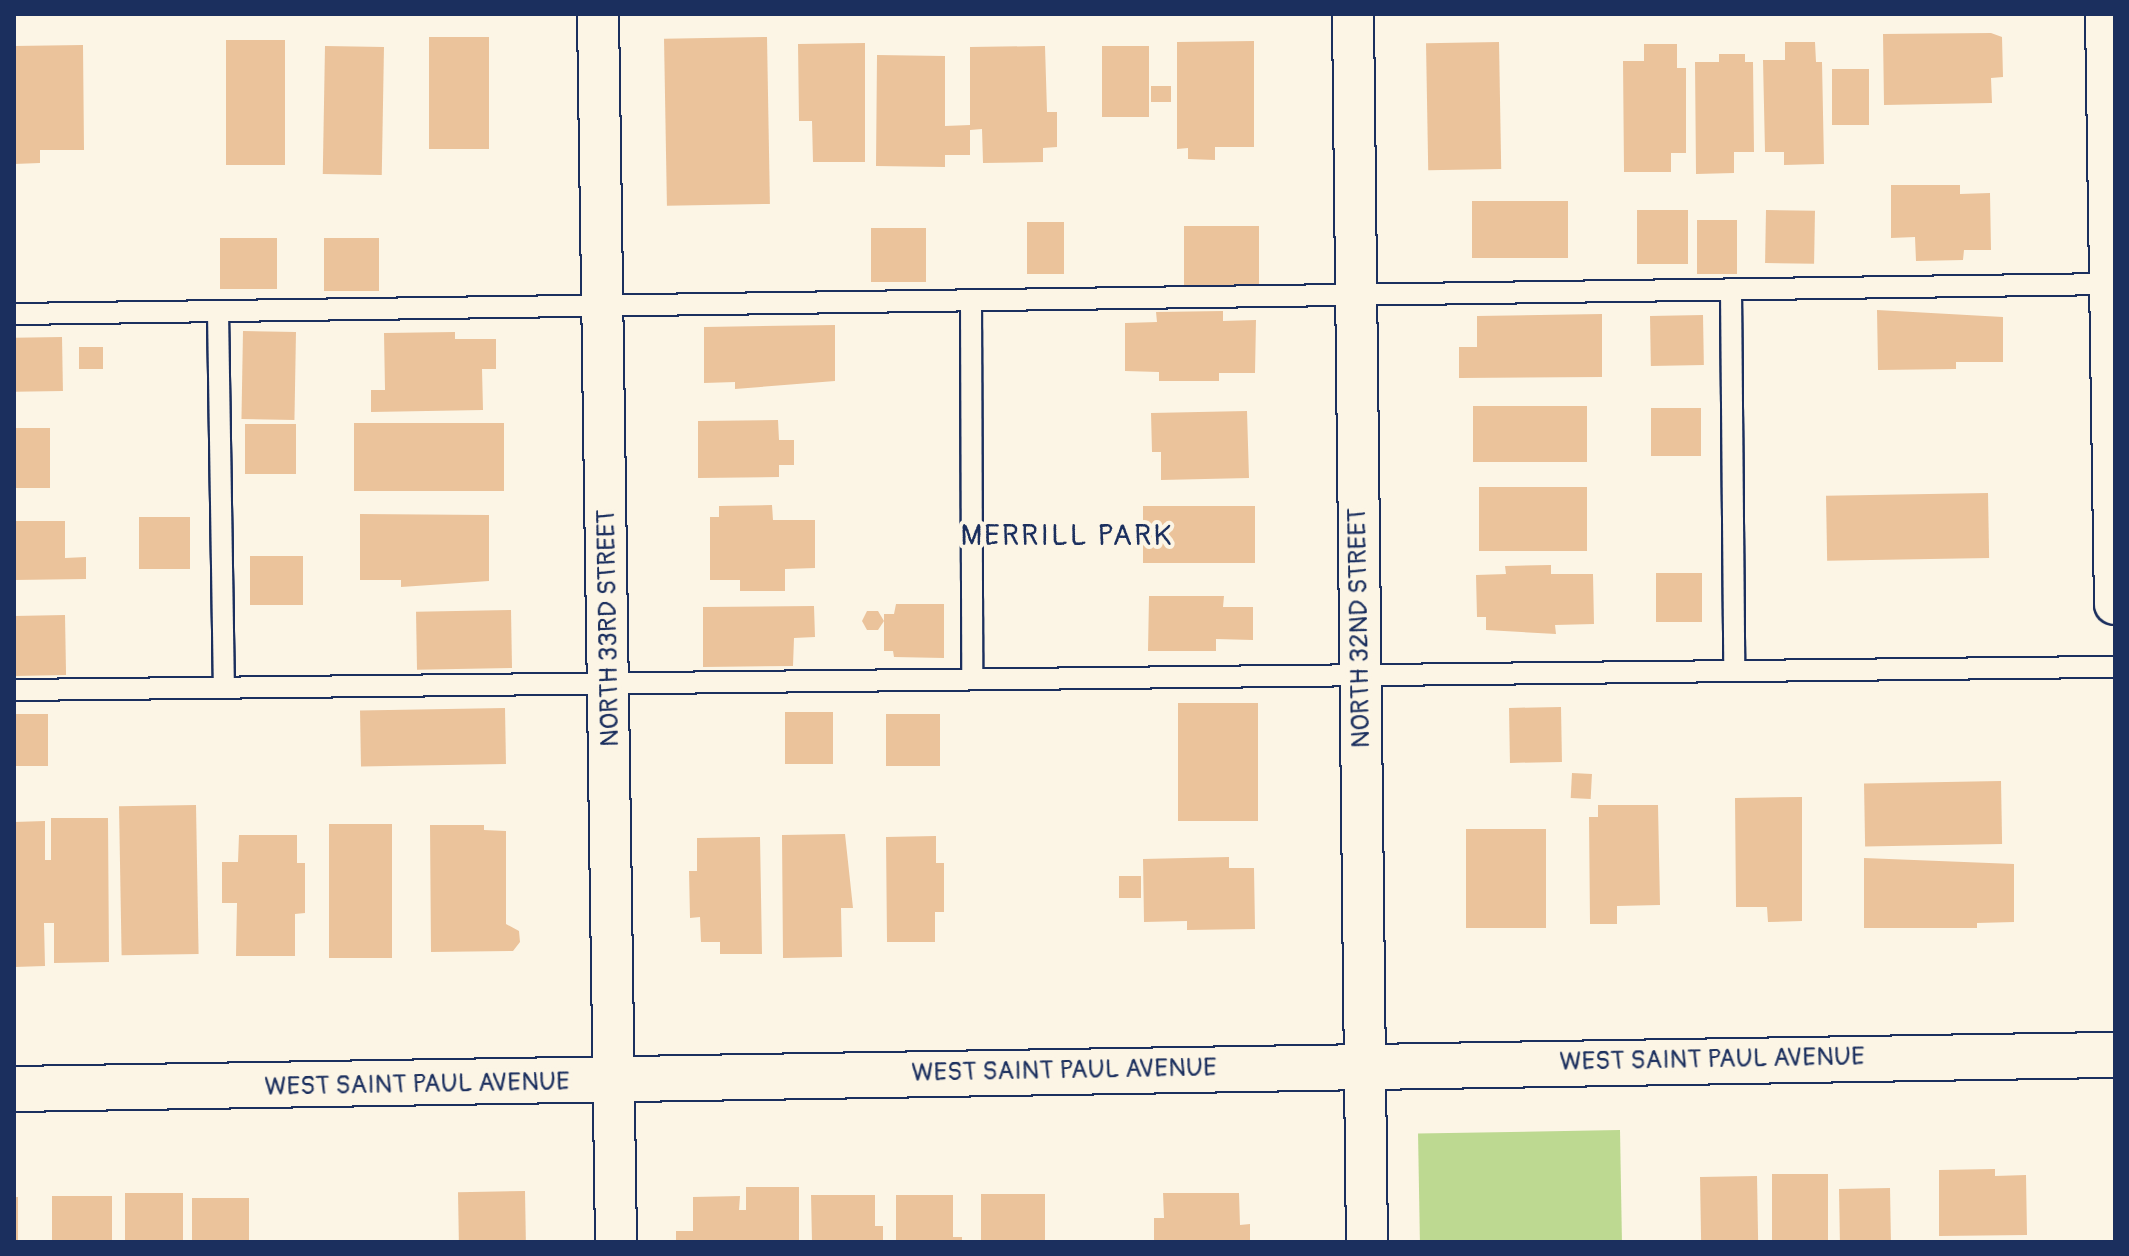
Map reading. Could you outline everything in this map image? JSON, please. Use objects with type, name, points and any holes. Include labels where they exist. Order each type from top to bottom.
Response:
[{"type":"street","name":"NORTH 33RD STREET","points":[[598,14],[605,307],[616,1242]]},
{"type":"street","name":"NORTH 32ND STREET","points":[[1353,14],[1367,1242]]},
{"type":"street","points":[[2106,14],[2113,284],[2115,604]]},
{"type":"street","name":"WEST SAINT PAUL AVENUE","points":[[14,1089],[615,1082],[1365,1064],[2115,1055]]},
{"type":"lane","points":[[14,314],[2113,284]]},
{"type":"lane","points":[[1731,290],[1734,669]]},
{"type":"lane","points":[[971,302],[972,677]]},
{"type":"lane","points":[[218,312],[224,687]]},
{"type":"lane","points":[[14,690],[1361,672],[2115,667]]},
{"type":"green space","points":[[1620,1130],[1622,1242],[1420,1242],[1418,1134]]},
{"type":"building","points":[[1991,33],[2002,37],[2003,77],[1991,78],[1992,103],[1884,105],[1883,34]]},
{"type":"building","points":[[429,37],[489,37],[489,149],[429,149]]},
{"type":"building","points":[[767,37],[770,204],[667,206],[664,39]]},
{"type":"building","points":[[226,40],[285,40],[285,165],[226,165]]},
{"type":"building","points":[[1254,41],[1254,147],[1215,147],[1215,160],[1188,159],[1188,148],[1177,149],[1177,42]]},
{"type":"building","points":[[1499,42],[1501,169],[1428,170],[1426,43]]},
{"type":"building","points":[[1785,42],[1815,42],[1816,62],[1822,62],[1824,164],[1784,165],[1784,152],[1765,152],[1763,60],[1785,60]]},
{"type":"building","points":[[865,43],[865,162],[813,162],[812,121],[799,121],[798,44]]},
{"type":"building","points":[[1644,44],[1677,44],[1677,68],[1686,68],[1686,153],[1671,153],[1671,172],[1624,172],[1623,61],[1644,61]]},
{"type":"building","points":[[83,45],[84,150],[40,150],[40,163],[14,164],[14,46]]},
{"type":"building","points":[[325,46],[384,47],[382,175],[323,174]]},
{"type":"building","points":[[1045,46],[1047,112],[1057,112],[1057,147],[1043,148],[1043,162],[983,163],[982,129],[970,130],[970,155],[945,155],[945,167],[876,166],[877,55],[945,56],[945,126],[970,125],[970,47]]},
{"type":"building","points":[[1102,46],[1149,46],[1149,117],[1102,117]]},
{"type":"building","points":[[1719,54],[1745,54],[1745,62],[1753,62],[1754,152],[1734,152],[1734,173],[1696,174],[1695,62],[1719,62]]},
{"type":"building","points":[[1832,69],[1869,69],[1869,125],[1832,125]]},
{"type":"building","points":[[1151,86],[1171,86],[1171,102],[1151,102]]},
{"type":"building","points":[[1891,185],[1960,185],[1960,194],[1990,193],[1991,250],[1964,250],[1963,260],[1916,261],[1915,237],[1891,238]]},
{"type":"building","points":[[1472,201],[1568,201],[1568,258],[1472,258]]},
{"type":"building","points":[[1637,210],[1688,210],[1688,264],[1637,264]]},
{"type":"building","points":[[1766,210],[1815,211],[1814,264],[1765,263]]},
{"type":"building","points":[[1697,220],[1737,220],[1737,274],[1697,274]]},
{"type":"building","points":[[1027,222],[1064,222],[1064,274],[1027,274]]},
{"type":"building","points":[[1184,226],[1259,226],[1259,285],[1184,285]]},
{"type":"building","points":[[871,228],[926,228],[926,282],[871,282]]},
{"type":"building","points":[[220,238],[277,238],[277,289],[220,289]]},
{"type":"building","points":[[324,238],[379,238],[379,291],[324,291]]},
{"type":"building","points":[[1877,310],[2003,317],[2003,362],[1956,362],[1956,369],[1878,370]]},
{"type":"building","points":[[1223,311],[1223,321],[1256,320],[1255,373],[1219,373],[1219,381],[1159,381],[1159,372],[1125,371],[1125,323],[1157,322],[1156,312]]},
{"type":"building","points":[[1602,314],[1602,377],[1459,378],[1459,347],[1477,347],[1477,316]]},
{"type":"building","points":[[1703,315],[1704,365],[1651,366],[1650,316]]},
{"type":"building","points":[[835,325],[835,381],[735,389],[735,382],[704,383],[704,327]]},
{"type":"building","points":[[243,331],[296,332],[294,420],[241,419]]},
{"type":"building","points":[[455,332],[455,339],[496,339],[496,369],[482,369],[483,410],[371,412],[371,390],[385,390],[384,333]]},
{"type":"building","points":[[62,337],[63,391],[15,392],[14,338]]},
{"type":"building","points":[[79,347],[103,347],[103,369],[79,369]]},
{"type":"building","points":[[1473,406],[1587,406],[1587,462],[1473,462]]},
{"type":"building","points":[[1651,408],[1701,408],[1701,456],[1651,456]]},
{"type":"building","points":[[1247,411],[1249,478],[1161,480],[1161,452],[1152,452],[1151,413]]},
{"type":"building","points":[[778,420],[779,440],[794,440],[794,465],[779,465],[779,477],[698,478],[698,421]]},
{"type":"building","points":[[354,423],[504,423],[504,491],[354,491]]},
{"type":"building","points":[[245,424],[296,424],[296,474],[245,474]]},
{"type":"building","points":[[14,428],[50,428],[50,488],[14,488]]},
{"type":"building","points":[[1479,487],[1587,487],[1587,551],[1479,551]]},
{"type":"building","points":[[1988,493],[1989,558],[1827,561],[1826,496]]},
{"type":"building","points":[[772,505],[773,520],[815,520],[815,568],[785,569],[785,591],[740,591],[740,580],[710,580],[710,517],[719,517],[719,506]]},
{"type":"building","points":[[1143,506],[1255,506],[1255,563],[1143,563]]},
{"type":"building","points":[[360,514],[489,515],[489,581],[401,587],[401,580],[360,580]]},
{"type":"building","points":[[139,517],[190,517],[190,569],[139,569]]},
{"type":"building","points":[[14,521],[65,521],[65,558],[86,557],[86,579],[14,580]]},
{"type":"building","points":[[250,556],[303,556],[303,605],[250,605]]},
{"type":"building","points":[[1551,565],[1551,574],[1593,574],[1594,624],[1555,625],[1556,634],[1486,630],[1486,617],[1477,617],[1476,575],[1506,574],[1505,566]]},
{"type":"building","points":[[1656,573],[1702,573],[1702,622],[1656,622]]},
{"type":"building","points":[[1149,596],[1224,596],[1223,607],[1253,607],[1253,640],[1216,639],[1216,651],[1148,651]]},
{"type":"building","points":[[896,604],[944,604],[944,658],[894,657],[893,651],[884,651],[884,614],[894,614]]},
{"type":"building","points":[[814,606],[815,637],[794,638],[793,666],[703,667],[703,607]]},
{"type":"building","points":[[511,610],[512,668],[417,670],[416,612]]},
{"type":"building","points":[[867,611],[878,611],[884,621],[878,630],[867,630],[862,621]]},
{"type":"building","points":[[65,615],[66,675],[15,676],[14,616]]},
{"type":"building","points":[[1178,703],[1258,703],[1258,821],[1178,821]]},
{"type":"building","points":[[1561,707],[1562,762],[1510,763],[1509,708]]},
{"type":"building","points":[[505,708],[506,764],[361,767],[360,711]]},
{"type":"building","points":[[785,712],[833,712],[833,764],[785,764]]},
{"type":"building","points":[[14,714],[48,714],[48,766],[14,766]]},
{"type":"building","points":[[886,714],[940,714],[940,766],[886,766]]},
{"type":"building","points":[[1572,773],[1592,774],[1591,799],[1571,798]]},
{"type":"building","points":[[2001,781],[2002,844],[1865,846],[1864,783]]},
{"type":"building","points":[[1802,797],[1802,921],[1768,922],[1767,907],[1736,907],[1735,798]]},
{"type":"building","points":[[196,805],[199,954],[122,955],[119,806]]},
{"type":"building","points":[[1598,805],[1658,805],[1660,905],[1617,906],[1617,924],[1590,924],[1589,817],[1598,817]]},
{"type":"building","points":[[51,818],[108,818],[109,962],[54,963],[54,923],[44,923],[45,966],[14,967],[14,822],[45,821],[45,860],[51,860]]},
{"type":"building","points":[[329,824],[392,824],[392,958],[329,958]]},
{"type":"building","points":[[430,825],[484,825],[484,830],[506,831],[506,924],[519,931],[520,942],[513,951],[431,952]]},
{"type":"building","points":[[1466,829],[1546,829],[1546,928],[1466,928]]},
{"type":"building","points":[[845,834],[853,908],[841,908],[842,957],[783,958],[782,835]]},
{"type":"building","points":[[239,835],[297,835],[297,863],[305,863],[305,913],[295,914],[295,956],[236,956],[237,903],[222,903],[222,862],[238,862]]},
{"type":"building","points":[[936,836],[936,863],[944,863],[944,912],[935,912],[935,942],[887,942],[886,837]]},
{"type":"building","points":[[760,837],[762,954],[720,954],[720,942],[701,942],[700,917],[690,918],[689,871],[697,871],[697,838]]},
{"type":"building","points":[[1229,857],[1229,868],[1254,868],[1255,929],[1187,930],[1187,921],[1144,922],[1143,859]]},
{"type":"building","points":[[1864,858],[2014,864],[2014,922],[1977,923],[1977,928],[1864,928]]},
{"type":"building","points":[[1119,876],[1141,876],[1141,898],[1119,898]]},
{"type":"building","points":[[1995,1169],[1995,1176],[2026,1175],[2027,1235],[1939,1236],[1939,1170]]},
{"type":"building","points":[[1772,1174],[1828,1174],[1828,1242],[1772,1242]]},
{"type":"building","points":[[1757,1176],[1758,1242],[1701,1242],[1700,1177]]},
{"type":"building","points":[[746,1187],[799,1187],[799,1242],[676,1242],[676,1231],[693,1231],[693,1197],[740,1196],[739,1210],[746,1210]]},
{"type":"building","points":[[1890,1188],[1891,1242],[1840,1242],[1839,1189]]},
{"type":"building","points":[[525,1191],[526,1242],[459,1242],[458,1192]]},
{"type":"building","points":[[125,1193],[183,1193],[183,1242],[125,1242]]},
{"type":"building","points":[[1163,1193],[1239,1193],[1240,1225],[1250,1224],[1250,1242],[1154,1242],[1154,1218],[1164,1218]]},
{"type":"building","points":[[981,1194],[1045,1194],[1045,1242],[981,1242]]},
{"type":"building","points":[[811,1195],[875,1195],[875,1226],[883,1226],[883,1242],[812,1242]]},
{"type":"building","points":[[896,1195],[953,1195],[953,1237],[962,1237],[962,1242],[896,1242]]},
{"type":"building","points":[[52,1196],[112,1196],[112,1242],[52,1242]]},
{"type":"building","points":[[14,1197],[18,1197],[18,1242],[14,1242]]},
{"type":"building","points":[[192,1198],[249,1198],[249,1242],[192,1242]]},
{"type":"district","name":"MERRILL PARK","points":[[1067,536]]}]
